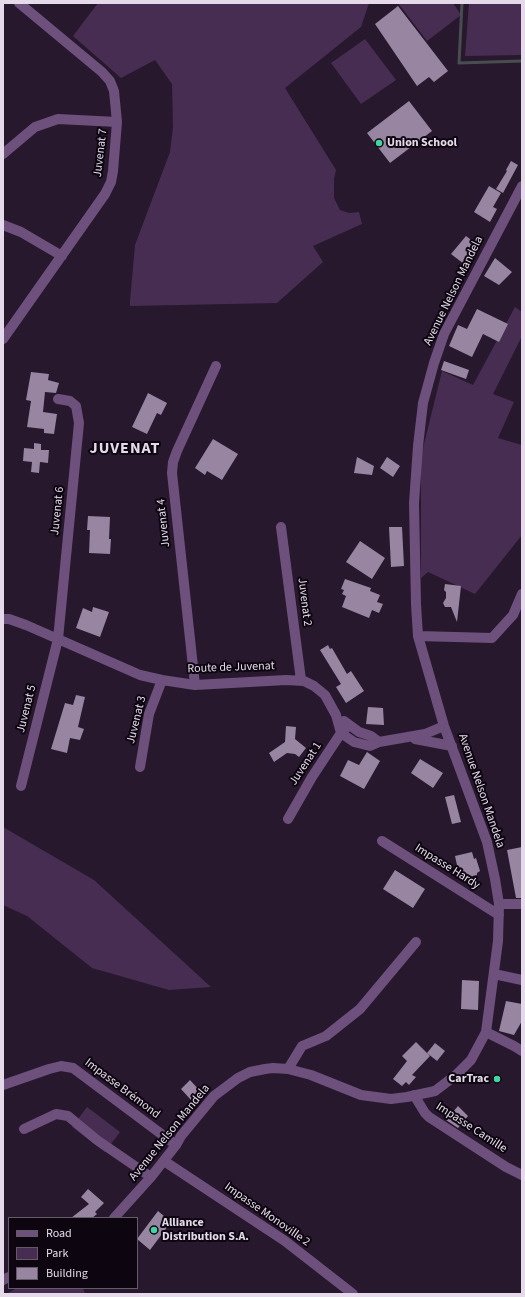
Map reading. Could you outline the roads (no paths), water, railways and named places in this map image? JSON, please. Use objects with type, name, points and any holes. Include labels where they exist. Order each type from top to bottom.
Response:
[{"type":"street","name":"Juvenat 7","points":[[3,339],[105,194],[111,182],[118,122],[114,91],[110,81],[102,72],[19,3]]},
{"type":"street","points":[[3,154],[36,127],[58,120],[118,122]]},
{"type":"street","name":"Avenue Nelson Mandela","points":[[115,1217],[151,1177],[214,1096],[238,1078],[250,1072],[273,1068],[288,1069],[311,1075],[361,1095],[391,1099],[435,1091],[456,1075],[471,1060],[486,1032],[498,941],[499,904],[496,879],[487,842],[434,695],[418,636],[414,503],[423,403],[434,363],[444,334],[522,186]]},
{"type":"street","points":[[3,225],[21,232],[62,256]]},
{"type":"street","name":"Juvenat 4","points":[[195,685],[172,473],[173,462],[177,451],[216,366]]},
{"type":"street","name":"Juvenat 6","points":[[58,399],[70,401],[76,406],[79,423],[58,639]]},
{"type":"street","name":"Juvenat 2","points":[[281,527],[301,680]]},
{"type":"street","points":[[418,636],[492,638],[513,615],[522,594]]},
{"type":"street","name":"Route de Juvenat","points":[[3,619],[9,619],[26,625],[140,675],[162,680],[195,685],[301,680],[314,686],[325,695],[336,715],[341,733]]},
{"type":"street","name":"Juvenat 5","points":[[21,786],[58,639]]},
{"type":"street","name":"Juvenat 3","points":[[140,767],[149,714],[162,680]]},
{"type":"street","name":"Route de Juvenat","points":[[336,715],[359,732],[371,736],[379,742]]},
{"type":"street","name":"Juvenat 1","points":[[288,819],[312,777],[341,733],[349,725]]},
{"type":"street","points":[[341,733],[354,742],[370,746],[379,742],[425,734],[444,726]]},
{"type":"street","points":[[409,738],[452,746]]},
{"type":"street","name":"Impasse Hardy","points":[[382,841],[499,915]]},
{"type":"street","points":[[499,904],[522,904]]},
{"type":"street","points":[[288,1069],[302,1046],[326,1036],[360,1009],[416,942]]},
{"type":"street","points":[[494,974],[522,980]]},
{"type":"street","points":[[486,1032],[522,1051]]},
{"type":"street","name":"Impasse Brémond","points":[[3,1085],[61,1066],[73,1068],[176,1145]]},
{"type":"street","name":"Impasse Camille","points":[[414,1095],[429,1117],[506,1167],[522,1175]]},
{"type":"street","points":[[24,1129],[56,1114],[68,1116],[97,1140],[151,1177]]},
{"type":"street","name":"Impasse Monoville 2","points":[[164,1161],[285,1241],[353,1294]]},
{"type":"waterway","points":[[462,3],[459,63],[522,61]]},
{"type":"place","name":"Union School","points":[[379,143]]},
{"type":"place","name":"CarTrac","points":[[497,1079]]},
{"type":"place","name":"Alliance Distribution S.A.","points":[[154,1230]]},
{"type":"district","name":"JUVENAT","points":[[125,449]]}]
